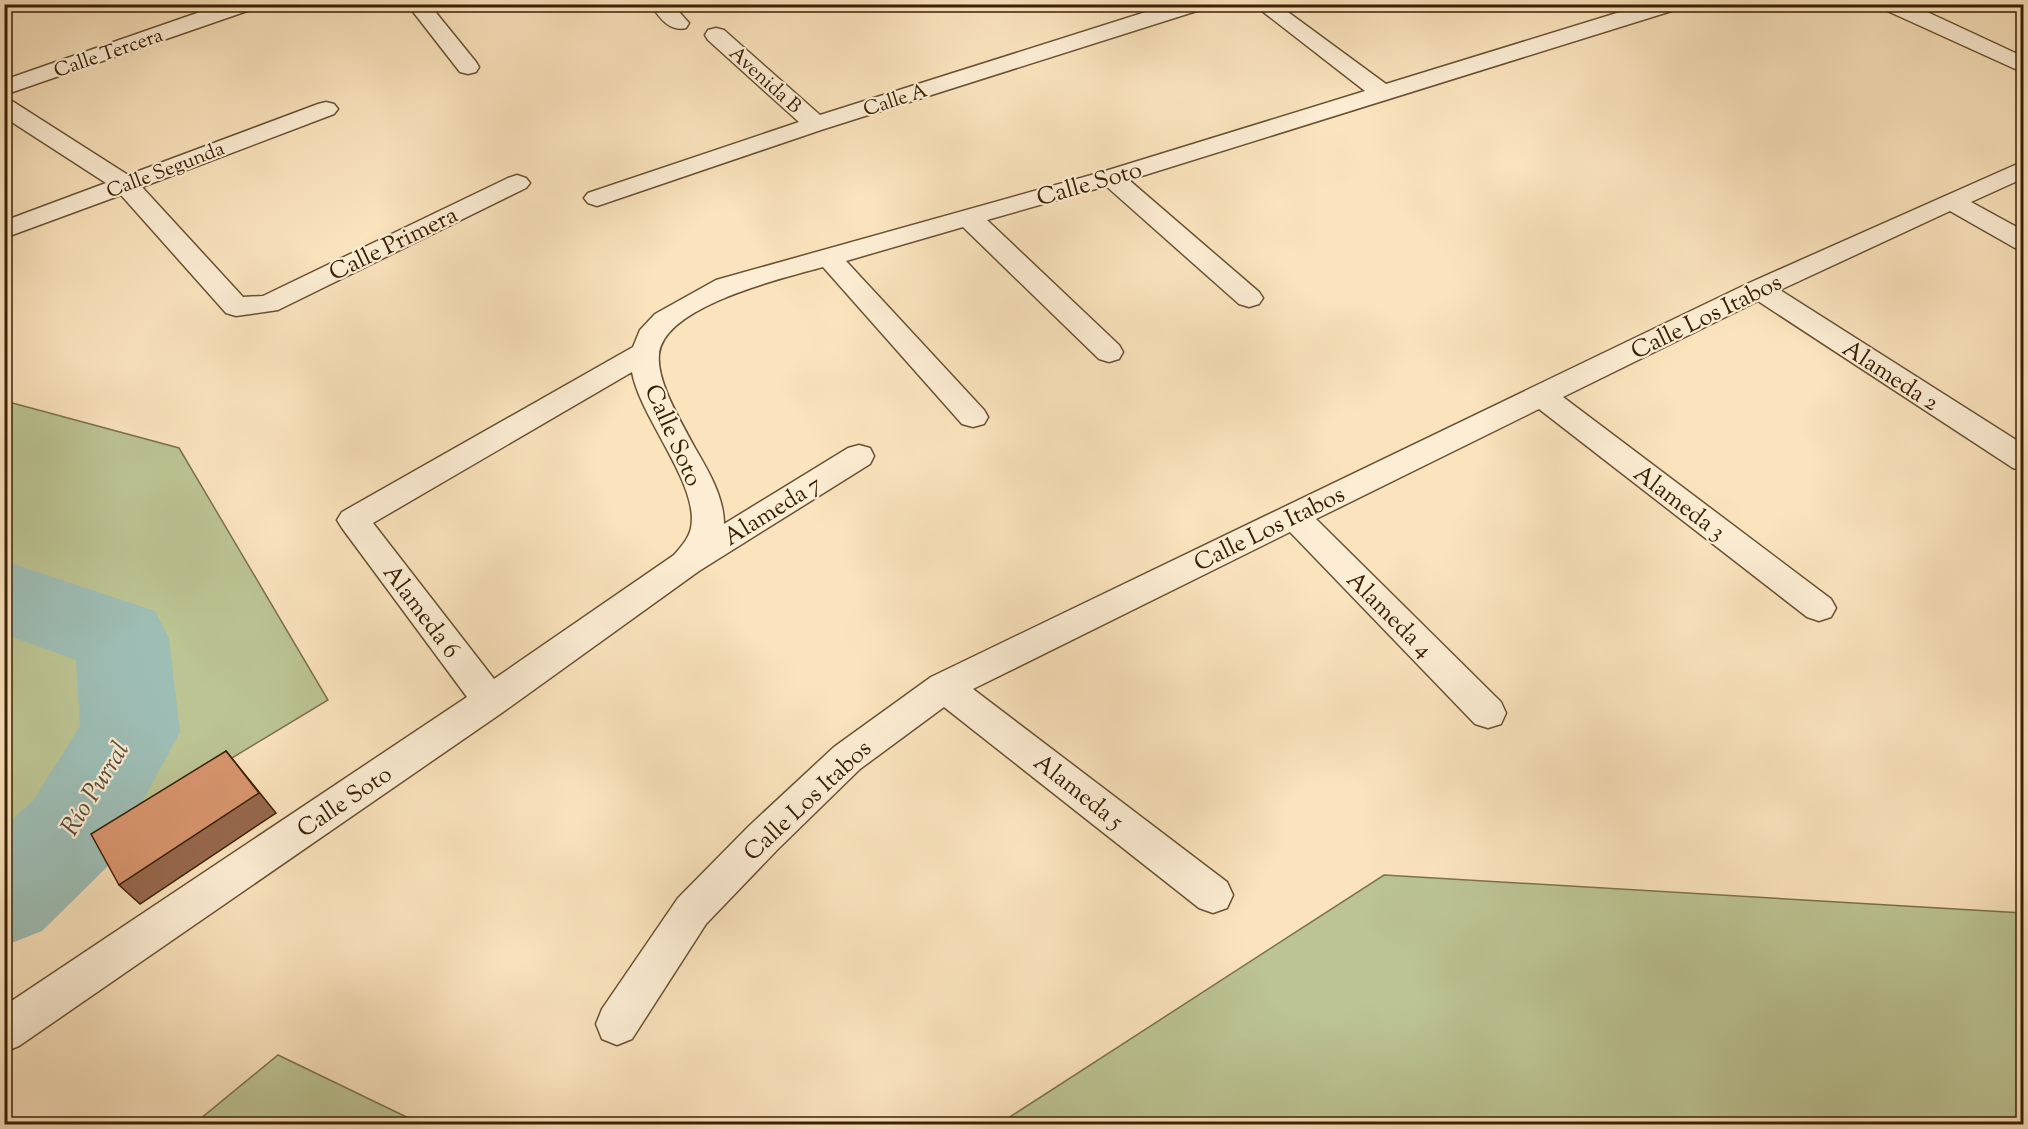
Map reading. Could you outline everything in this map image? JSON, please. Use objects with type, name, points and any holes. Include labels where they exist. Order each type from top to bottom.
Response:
[{"type":"street","name":"Calle Tercera","points":[[4,88],[245,4]]},
{"type":"street","points":[[417,4],[468,67]]},
{"type":"street","points":[[660,4],[678,23]]},
{"type":"street","name":"Calle A","points":[[597,198],[816,124],[1195,4]]},
{"type":"street","points":[[1263,4],[1381,92]]},
{"type":"street","name":"Calle Soto","points":[[4,1031],[490,701],[686,564],[703,540],[709,520],[700,491],[648,381],[644,353],[650,337],[669,317],[726,286],[1111,177],[1670,4]]},
{"type":"street","points":[[1891,4],[2024,66]]},
{"type":"street","name":"Avenida B","points":[[716,35],[816,124]]},
{"type":"street","points":[[4,106],[125,184]]},
{"type":"street","name":"Calle Segunda","points":[[4,230],[326,109]]},
{"type":"street","name":"Calle Los Itabos","points":[[617,1024],[692,911],[763,838],[847,758],[944,687],[1759,289],[2024,168]]},
{"type":"street","points":[[1111,177],[1249,298]]},
{"type":"street","name":"Calle Primera","points":[[125,184],[236,307],[251,308],[268,304],[517,183]]},
{"type":"street","points":[[1952,202],[2024,242]]},
{"type":"street","points":[[969,218],[1109,352]]},
{"type":"street","points":[[829,258],[974,417]]},
{"type":"street","name":"Alameda 2","points":[[1759,289],[2024,460]]},
{"type":"street","name":"Alameda 6","points":[[490,701],[353,520],[644,353]]},
{"type":"street","name":"Alameda 3","points":[[1541,395],[1819,608]]},
{"type":"street","name":"Alameda 7","points":[[686,564],[858,456]]},
{"type":"street","name":"Alameda 4","points":[[1293,516],[1488,713]]},
{"type":"street","name":"Alameda 5","points":[[944,687],[1213,895]]},
{"type":"green space","points":[[5,401],[179,448],[328,700],[5,895]]},
{"type":"green space","points":[[1384,875],[2023,913],[2023,1124],[999,1124]]},
{"type":"green space","points":[[278,1055],[421,1124],[194,1124]]},
{"type":"building","points":[[226,751],[259,793],[119,885],[91,834]]},
{"type":"waterway","name":"Río Purral","points":[[4,597],[122,638],[130,732],[70,834],[4,896]]}]
